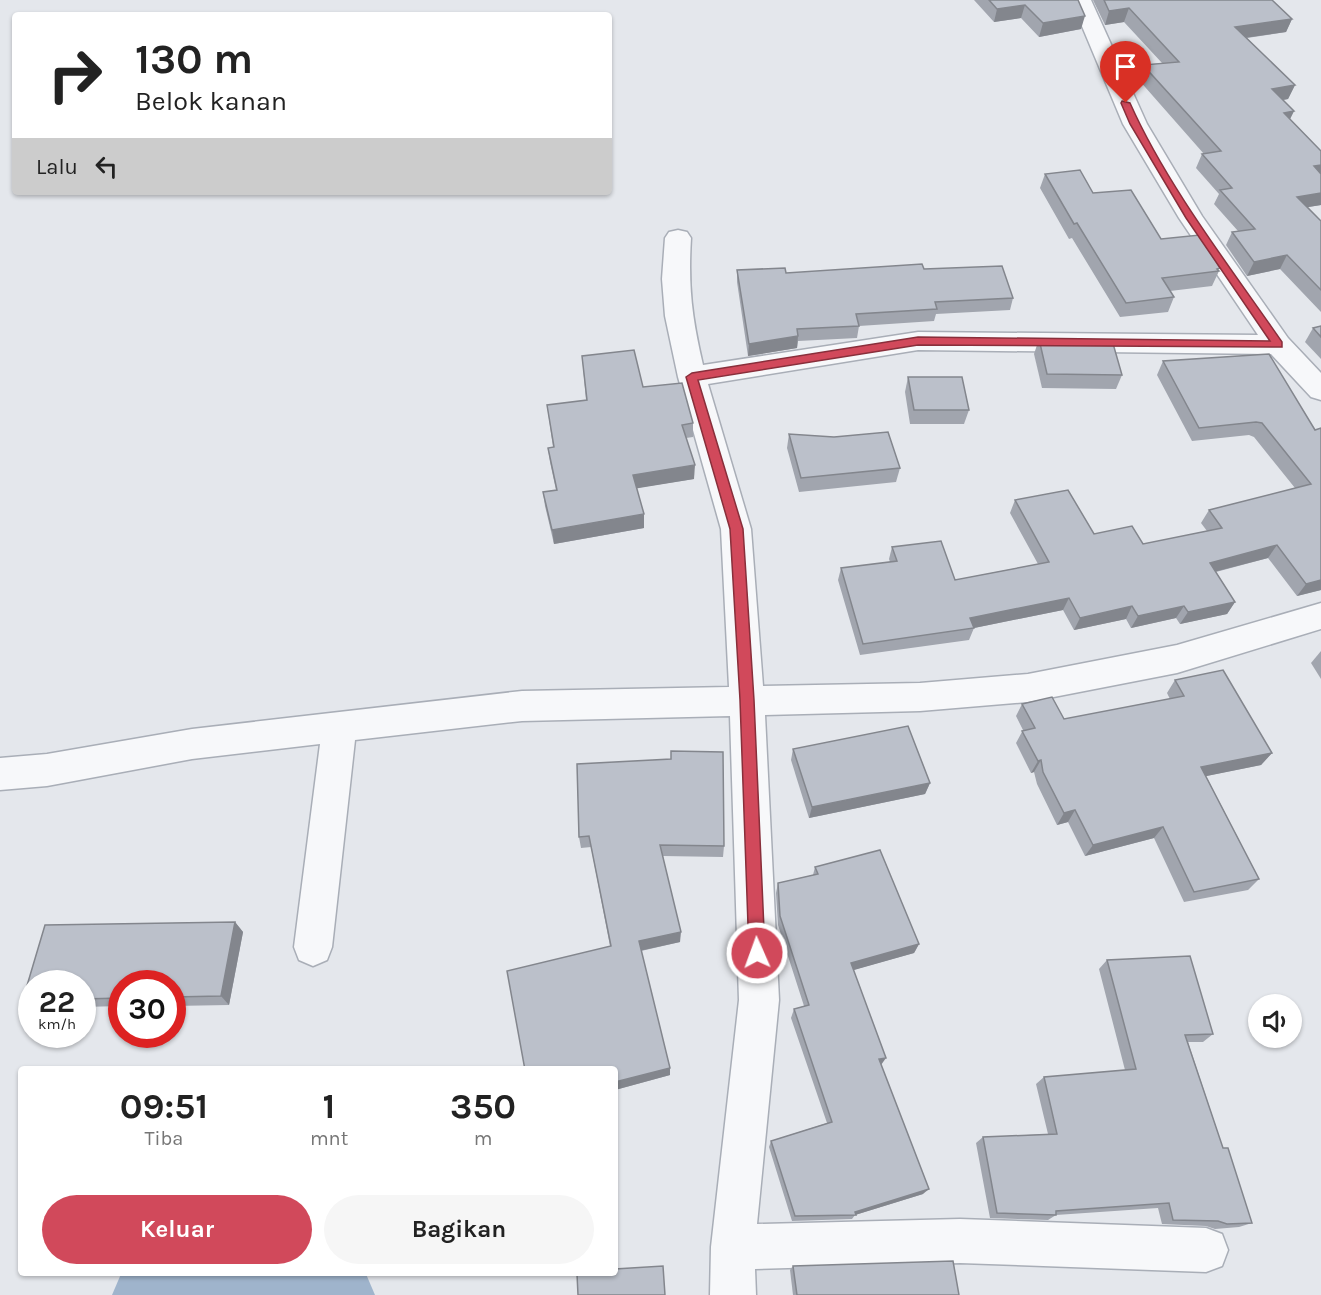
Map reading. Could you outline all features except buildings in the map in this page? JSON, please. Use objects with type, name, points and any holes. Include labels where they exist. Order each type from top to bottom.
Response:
[{"type":"street","points":[[1081,0],[1135,124],[1191,218],[1278,345],[1321,390]]},
{"type":"street","points":[[678,238],[675,279],[678,316],[692,377],[736,529],[747,700],[759,1000],[733,1247],[733,1295]]},
{"type":"street","points":[[692,377],[918,341],[1278,345]]},
{"type":"street","points":[[0,774],[47,770],[192,744],[522,706],[920,696],[1028,688],[1177,659],[1321,616]]},
{"type":"street","points":[[313,947],[339,727]]},
{"type":"street","points":[[733,1247],[960,1241],[1206,1250]]},
{"type":"waterway","points":[[158,1295],[206,1276]]},
{"type":"waterway","points":[[240,1276],[329,1295]]},
{"type":"route","points":[[757,953],[747,700],[736,529],[692,377],[918,341],[1278,345],[1191,218],[1135,124],[1126,103]]}]
